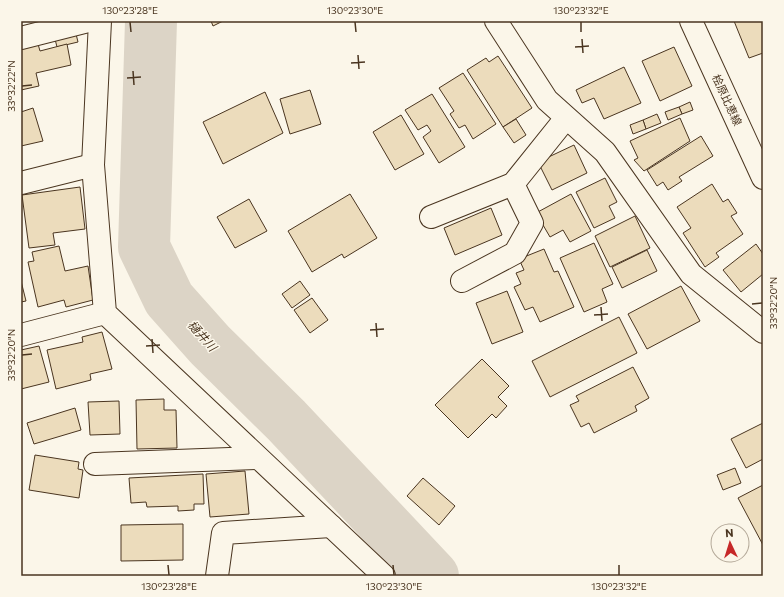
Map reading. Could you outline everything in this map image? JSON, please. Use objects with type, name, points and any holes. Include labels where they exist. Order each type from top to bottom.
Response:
[{"type":"street","points":[[21,38],[88,21]]},
{"type":"street","points":[[100,21],[93,165],[105,314],[384,576]]},
{"type":"street","points":[[496,21],[547,100],[605,152],[691,274],[763,332]]},
{"type":"street","name":"桧原比恵線","points":[[691,21],[763,178]]},
{"type":"street","points":[[431,217],[513,184],[566,118]]},
{"type":"street","points":[[21,183],[93,165]]},
{"type":"street","points":[[462,281],[515,253],[532,223],[513,184]]},
{"type":"street","points":[[21,335],[105,314]]},
{"type":"street","points":[[95,464],[258,458]]},
{"type":"street","points":[[217,576],[223,533],[331,526]]},
{"type":"building","points":[[211,21],[223,21],[213,26]]},
{"type":"building","points":[[734,21],[763,21],[763,53],[749,58]]},
{"type":"building","points":[[76,34],[78,42],[57,47],[55,39]]},
{"type":"building","points":[[38,44],[40,51],[67,44],[71,65],[36,73],[39,86],[21,90],[21,48]]},
{"type":"building","points":[[674,47],[692,86],[660,101],[642,61]]},
{"type":"building","points":[[498,56],[532,108],[503,127],[467,70],[486,58],[489,62]]},
{"type":"building","points":[[624,67],[641,103],[604,119],[594,98],[582,103],[576,90]]},
{"type":"building","points":[[463,73],[496,124],[473,139],[465,125],[459,128],[450,114],[454,111],[439,88]]},
{"type":"building","points":[[310,90],[321,124],[290,134],[280,99]]},
{"type":"building","points":[[265,92],[283,133],[223,164],[203,122]]},
{"type":"building","points":[[432,94],[465,147],[439,163],[423,137],[431,131],[427,125],[418,130],[405,110]]},
{"type":"building","points":[[690,102],[693,110],[682,114],[679,107]]},
{"type":"building","points":[[679,107],[682,114],[668,120],[665,112]]},
{"type":"building","points":[[33,108],[43,141],[21,146],[21,112]]},
{"type":"building","points":[[657,114],[661,123],[646,129],[643,120]]},
{"type":"building","points":[[401,115],[424,154],[395,170],[373,132]]},
{"type":"building","points":[[680,118],[690,141],[644,171],[634,160],[638,158],[630,141]]},
{"type":"building","points":[[516,119],[526,135],[514,143],[503,127]]},
{"type":"building","points":[[643,120],[646,129],[633,134],[630,125]]},
{"type":"building","points":[[701,136],[713,156],[679,177],[682,181],[668,190],[663,182],[657,186],[647,170]]},
{"type":"building","points":[[574,145],[587,173],[552,190],[538,162]]},
{"type":"building","points":[[605,178],[617,202],[609,206],[615,218],[594,228],[576,192]]},
{"type":"building","points":[[712,184],[723,202],[728,199],[737,213],[731,216],[743,234],[716,253],[719,257],[705,267],[683,233],[691,228],[677,207]]},
{"type":"building","points":[[80,187],[85,229],[53,233],[55,245],[29,248],[22,195]]},
{"type":"building","points":[[350,194],[377,238],[344,258],[342,254],[312,272],[288,231]]},
{"type":"building","points":[[571,194],[591,231],[570,242],[563,230],[550,237],[536,213]]},
{"type":"building","points":[[249,199],[267,231],[235,248],[217,217]]},
{"type":"building","points":[[491,208],[502,235],[455,255],[444,228]]},
{"type":"building","points":[[635,216],[650,248],[610,267],[595,236]]},
{"type":"building","points":[[594,243],[613,284],[602,289],[607,302],[584,312],[560,258]]},
{"type":"building","points":[[756,244],[763,254],[763,274],[741,292],[723,270]]},
{"type":"building","points":[[59,246],[65,271],[88,266],[93,300],[66,307],[64,300],[38,307],[28,262],[34,261],[32,252]]},
{"type":"building","points":[[544,249],[554,272],[558,271],[574,307],[540,322],[533,307],[525,310],[514,287],[521,284],[516,273],[524,270],[519,259]]},
{"type":"building","points":[[647,250],[657,271],[622,288],[612,267]]},
{"type":"building","points":[[21,281],[26,301],[21,302]]},
{"type":"building","points":[[300,281],[310,295],[292,308],[282,294]]},
{"type":"building","points":[[681,286],[700,321],[647,349],[628,314]]},
{"type":"building","points":[[507,291],[523,332],[492,344],[476,303]]},
{"type":"building","points":[[312,298],[328,320],[310,333],[294,310]]},
{"type":"building","points":[[619,317],[637,353],[550,397],[532,361]]},
{"type":"building","points":[[102,332],[112,369],[90,374],[91,380],[56,389],[47,350],[83,342],[82,337]]},
{"type":"building","points":[[39,346],[49,382],[21,389],[21,350]]},
{"type":"building","points":[[482,359],[509,386],[498,397],[507,406],[496,418],[492,414],[468,438],[435,405]]},
{"type":"building","points":[[633,367],[649,398],[635,406],[637,411],[594,433],[589,423],[581,427],[570,405],[579,401],[576,396]]},
{"type":"building","points":[[164,399],[164,410],[176,410],[177,448],[137,449],[136,400]]},
{"type":"building","points":[[119,401],[120,434],[90,435],[88,402]]},
{"type":"building","points":[[75,408],[81,430],[34,444],[27,423]]},
{"type":"building","points":[[763,423],[763,459],[746,468],[731,439]]},
{"type":"building","points":[[35,455],[79,462],[78,469],[83,470],[79,498],[29,490]]},
{"type":"building","points":[[735,468],[741,483],[723,490],[717,475]]},
{"type":"building","points":[[245,471],[249,514],[210,517],[206,474]]},
{"type":"building","points":[[203,474],[204,504],[194,504],[194,510],[178,511],[178,506],[147,507],[146,502],[131,503],[129,478]]},
{"type":"building","points":[[423,478],[455,506],[439,525],[407,496]]},
{"type":"building","points":[[763,485],[763,545],[738,498]]},
{"type":"building","points":[[183,524],[183,560],[121,561],[121,525]]},
{"type":"waterway","name":"樋井川","points":[[151,21],[144,247],[169,299],[210,345],[286,420],[433,576]]}]
